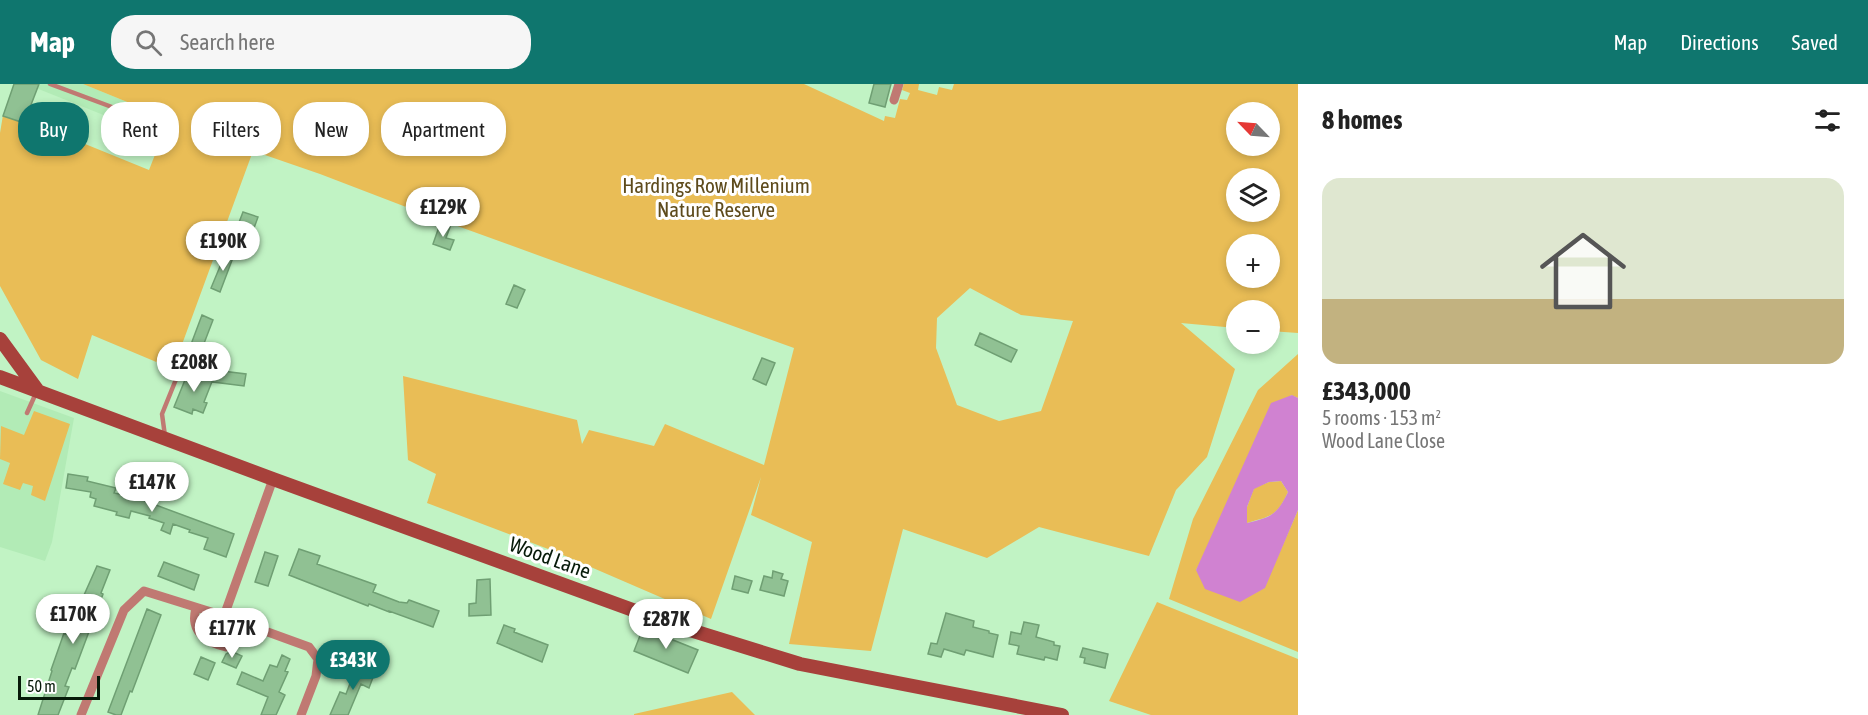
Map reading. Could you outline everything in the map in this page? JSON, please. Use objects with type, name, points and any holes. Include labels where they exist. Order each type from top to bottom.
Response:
[{"type":"street","points":[[894,100],[899,84]]},
{"type":"street","points":[[0,339],[38,391]]},
{"type":"street","name":"Wood Lane","points":[[0,377],[663,621],[788,660],[1062,715]]},
{"type":"street","points":[[224,616],[273,479]]},
{"type":"street","points":[[81,715],[124,610],[144,591],[224,616],[309,647],[318,659],[316,676],[301,715]]},
{"type":"street","points":[[196,608],[195,624],[201,634],[212,644],[226,647],[247,625]]},
{"type":"lane","points":[[50,84],[101,103]]},
{"type":"lane","points":[[165,439],[162,414],[181,367]]},
{"type":"lane","points":[[27,413],[38,391]]},
{"type":"shaded area","points":[[26,84],[83,84],[127,102],[101,102],[101,114],[89,109],[89,102],[71,102]]},
{"type":"shaded area","points":[[0,391],[74,418],[52,542],[45,561],[0,547]]},
{"type":"shaded area","points":[[1292,395],[1298,398],[1298,510],[1265,588],[1240,602],[1205,589],[1196,570],[1271,403]],"holes":[[[1281,481],[1288,492],[1272,514],[1247,523],[1247,507],[1254,489],[1269,482]]]},
{"type":"green space","name":"Hardings Row Millenium Nature Reserve","points":[[83,84],[804,84],[884,121],[885,116],[895,118],[900,99],[907,100],[910,93],[902,90],[904,84],[919,84],[918,90],[937,95],[939,87],[952,90],[954,84],[1298,84],[1298,333],[1280,332],[1280,300],[1226,300],[1226,327],[1181,323],[1235,369],[1207,457],[1176,490],[1149,556],[1039,527],[987,558],[903,529],[871,651],[789,644],[812,542],[751,515],[761,477],[711,619],[556,552],[427,503],[436,474],[408,460],[403,376],[577,420],[582,444],[589,430],[654,446],[665,424],[764,465],[794,348],[268,156],[281,156],[281,102],[191,102],[191,156],[251,156],[173,369],[92,335],[78,379],[41,360],[0,286],[0,133],[3,115],[18,119],[18,156],[89,156],[89,146],[101,150],[101,156],[115,156],[149,170],[154,156],[179,156],[179,102],[127,102]],"holes":[[[970,288],[1021,315],[1073,321],[1041,411],[999,421],[957,405],[936,348],[937,318]]]},
{"type":"green space","points":[[1298,354],[1298,398],[1291,395],[1196,570],[1240,601],[1264,588],[1298,510],[1298,652],[1169,599],[1193,519],[1258,390]]},
{"type":"green space","points":[[34,411],[70,424],[45,501],[31,495],[33,486],[23,483],[20,490],[3,484],[10,463],[0,459],[1,426],[24,435]]},
{"type":"green space","points":[[1281,481],[1288,492],[1277,511],[1247,523],[1247,507],[1254,488],[1269,482]]},
{"type":"green space","points":[[1157,602],[1298,659],[1298,715],[1151,715],[1109,701]]},
{"type":"green space","points":[[208,617],[237,628],[238,633],[227,644],[205,636],[204,620]]},
{"type":"green space","points":[[732,692],[755,715],[634,715],[634,714]]},
{"type":"building","points":[[14,84],[39,84],[32,102],[18,102],[18,121],[3,116]]},
{"type":"building","points":[[874,84],[891,84],[885,107],[869,103]]},
{"type":"building","points":[[243,212],[258,217],[244,256],[228,251]]},
{"type":"building","points":[[440,224],[450,227],[446,238],[454,240],[450,250],[433,244]]},
{"type":"building","points":[[226,252],[234,255],[220,292],[211,288]]},
{"type":"building","points":[[514,285],[525,290],[517,308],[506,304]]},
{"type":"building","points":[[202,315],[213,320],[198,359],[187,355]]},
{"type":"building","points":[[980,333],[1017,350],[1011,362],[975,345]]},
{"type":"building","points":[[762,358],[775,363],[766,385],[753,379]]},
{"type":"building","points":[[189,370],[213,379],[204,402],[207,403],[203,413],[193,409],[192,414],[174,407]]},
{"type":"building","points":[[214,370],[246,374],[244,386],[213,382]]},
{"type":"building","points":[[68,474],[88,477],[87,481],[116,488],[114,493],[146,498],[145,501],[234,534],[226,557],[204,549],[208,538],[189,532],[190,530],[173,524],[170,534],[161,530],[164,523],[149,518],[150,516],[131,511],[129,518],[94,506],[96,499],[90,497],[91,492],[66,488]]},
{"type":"building","points":[[299,549],[320,556],[317,564],[376,585],[373,592],[399,602],[407,603],[409,600],[439,611],[433,627],[369,604],[368,606],[289,575]]},
{"type":"building","points":[[265,552],[278,556],[268,586],[255,582]]},
{"type":"building","points":[[164,562],[199,575],[194,590],[158,576]]},
{"type":"building","points":[[97,566],[110,570],[75,669],[72,668],[65,686],[69,687],[58,715],[38,715],[64,633],[66,634]]},
{"type":"building","points":[[773,571],[783,574],[781,579],[788,581],[784,596],[760,590],[764,576],[772,578]]},
{"type":"building","points":[[735,576],[752,581],[748,593],[732,589]]},
{"type":"building","points":[[490,579],[491,615],[469,616],[469,604],[476,603],[477,580]]},
{"type":"building","points":[[147,609],[161,615],[132,692],[130,691],[121,715],[116,715],[108,712]]},
{"type":"building","points":[[946,613],[974,621],[973,627],[998,635],[993,657],[966,650],[964,655],[944,649],[941,657],[928,654],[931,643],[937,644]]},
{"type":"building","points":[[1024,622],[1039,625],[1036,637],[1060,646],[1057,660],[1045,657],[1044,660],[1017,654],[1019,646],[1009,644],[1011,632],[1021,634]]},
{"type":"building","points":[[504,625],[515,629],[514,632],[548,645],[542,662],[497,643]]},
{"type":"building","points":[[643,628],[698,650],[688,673],[634,651]]},
{"type":"building","points":[[1083,648],[1108,654],[1105,668],[1084,663],[1085,658],[1080,657]]},
{"type":"building","points":[[231,651],[242,656],[236,668],[222,662],[226,654]]},
{"type":"building","points":[[282,655],[290,659],[285,671],[288,672],[279,692],[285,695],[276,715],[261,715],[268,697],[237,684],[242,672],[263,681],[270,665],[277,667]]},
{"type":"building","points":[[201,657],[215,663],[208,680],[194,674]]},
{"type":"building","points":[[357,665],[375,672],[369,688],[361,684],[348,715],[330,715],[340,692],[346,694]]}]
